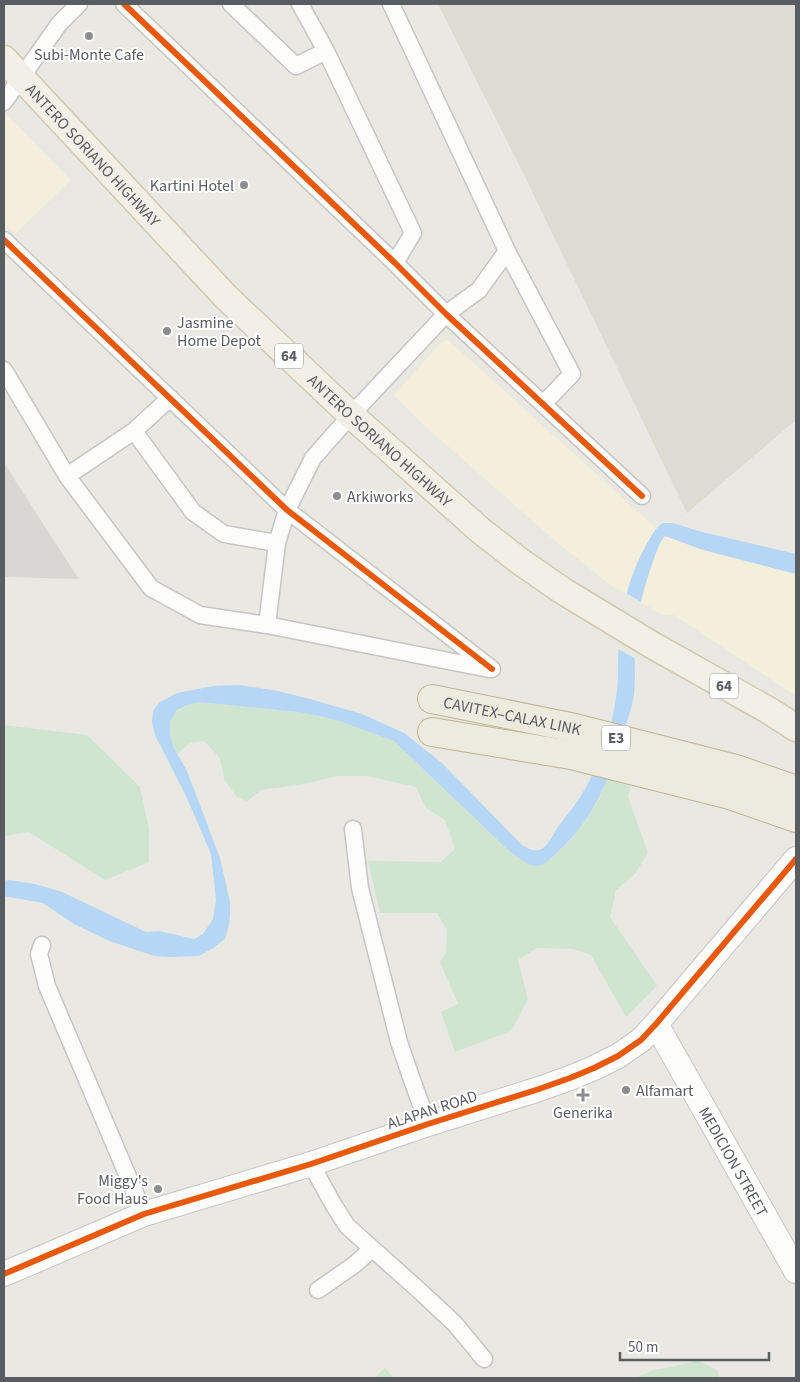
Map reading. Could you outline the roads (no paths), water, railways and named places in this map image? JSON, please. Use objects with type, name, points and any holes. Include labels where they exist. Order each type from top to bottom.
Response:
[{"type":"highway","name":"CAVITEX–CALAX LINK","points":[[432,699],[604,735],[736,769],[796,790]]},
{"type":"highway","name":"CAVITEX–CALAX LINK","points":[[432,732],[570,755],[730,795],[796,818]]},
{"type":"main road","name":"ANTERO SORIANO HIGHWAY","points":[[4,59],[226,296],[351,415],[481,531],[563,591],[796,728]]},
{"type":"street","points":[[4,102],[58,24],[79,4]]},
{"type":"street","points":[[124,4],[446,314],[642,496]]},
{"type":"street","points":[[231,4],[296,66],[326,51]]},
{"type":"street","points":[[300,4],[326,51],[413,233],[395,263]]},
{"type":"street","points":[[390,4],[507,251],[572,374],[542,404]]},
{"type":"street","points":[[4,240],[287,510],[492,670],[267,625],[200,615],[151,588],[67,476],[4,370]]},
{"type":"street","points":[[267,625],[277,543],[287,510],[313,458],[446,314],[479,290],[507,251]]},
{"type":"street","points":[[67,476],[134,431],[170,398]]},
{"type":"street","points":[[134,431],[193,512],[224,534],[277,543]]},
{"type":"street","points":[[353,829],[360,888],[400,1042],[428,1124]]},
{"type":"street","name":"ALAPAN ROAD","points":[[4,1274],[144,1214],[311,1164],[428,1124],[540,1089],[594,1068],[618,1056],[641,1040],[656,1024],[796,859]]},
{"type":"street","points":[[42,946],[39,954],[47,986],[144,1214]]},
{"type":"street","name":"MEDICION STREET","points":[[656,1024],[796,1271]]},
{"type":"street","points":[[311,1164],[347,1226],[455,1324],[484,1359]]},
{"type":"street","points":[[318,1290],[372,1250]]},
{"type":"water","points":[[663,523],[673,523],[698,531],[796,554],[796,574],[700,549],[665,536],[656,553],[641,600],[635,638],[634,695],[614,763],[594,807],[585,821],[564,846],[543,864],[537,866],[526,863],[508,850],[394,741],[320,716],[199,702],[177,710],[170,722],[170,734],[174,748],[187,771],[220,858],[230,902],[229,925],[225,939],[199,956],[154,956],[107,940],[74,924],[43,903],[4,896],[4,881],[35,884],[62,892],[146,932],[159,931],[194,939],[203,934],[213,919],[216,900],[211,854],[187,798],[155,735],[152,722],[153,711],[160,702],[177,693],[213,686],[238,685],[273,690],[310,699],[362,714],[404,733],[442,763],[522,845],[529,849],[540,850],[548,843],[572,809],[590,781],[602,754],[616,700],[619,637],[622,613],[628,590],[635,568],[645,547],[655,531]]},
{"type":"place","name":"Subi-Monte Cafe","points":[[89,36]]},
{"type":"place","name":"Kartini Hotel","points":[[244,185]]},
{"type":"place","name":"Jasmine Home Depot","points":[[167,331]]},
{"type":"place","name":"Arkiworks","points":[[337,496]]},
{"type":"place","name":"Alfamart","points":[[626,1090]]},
{"type":"place","name":"Generika","points":[[583,1095]]},
{"type":"place","name":"Miggy's Food Haus","points":[[158,1189]]}]
